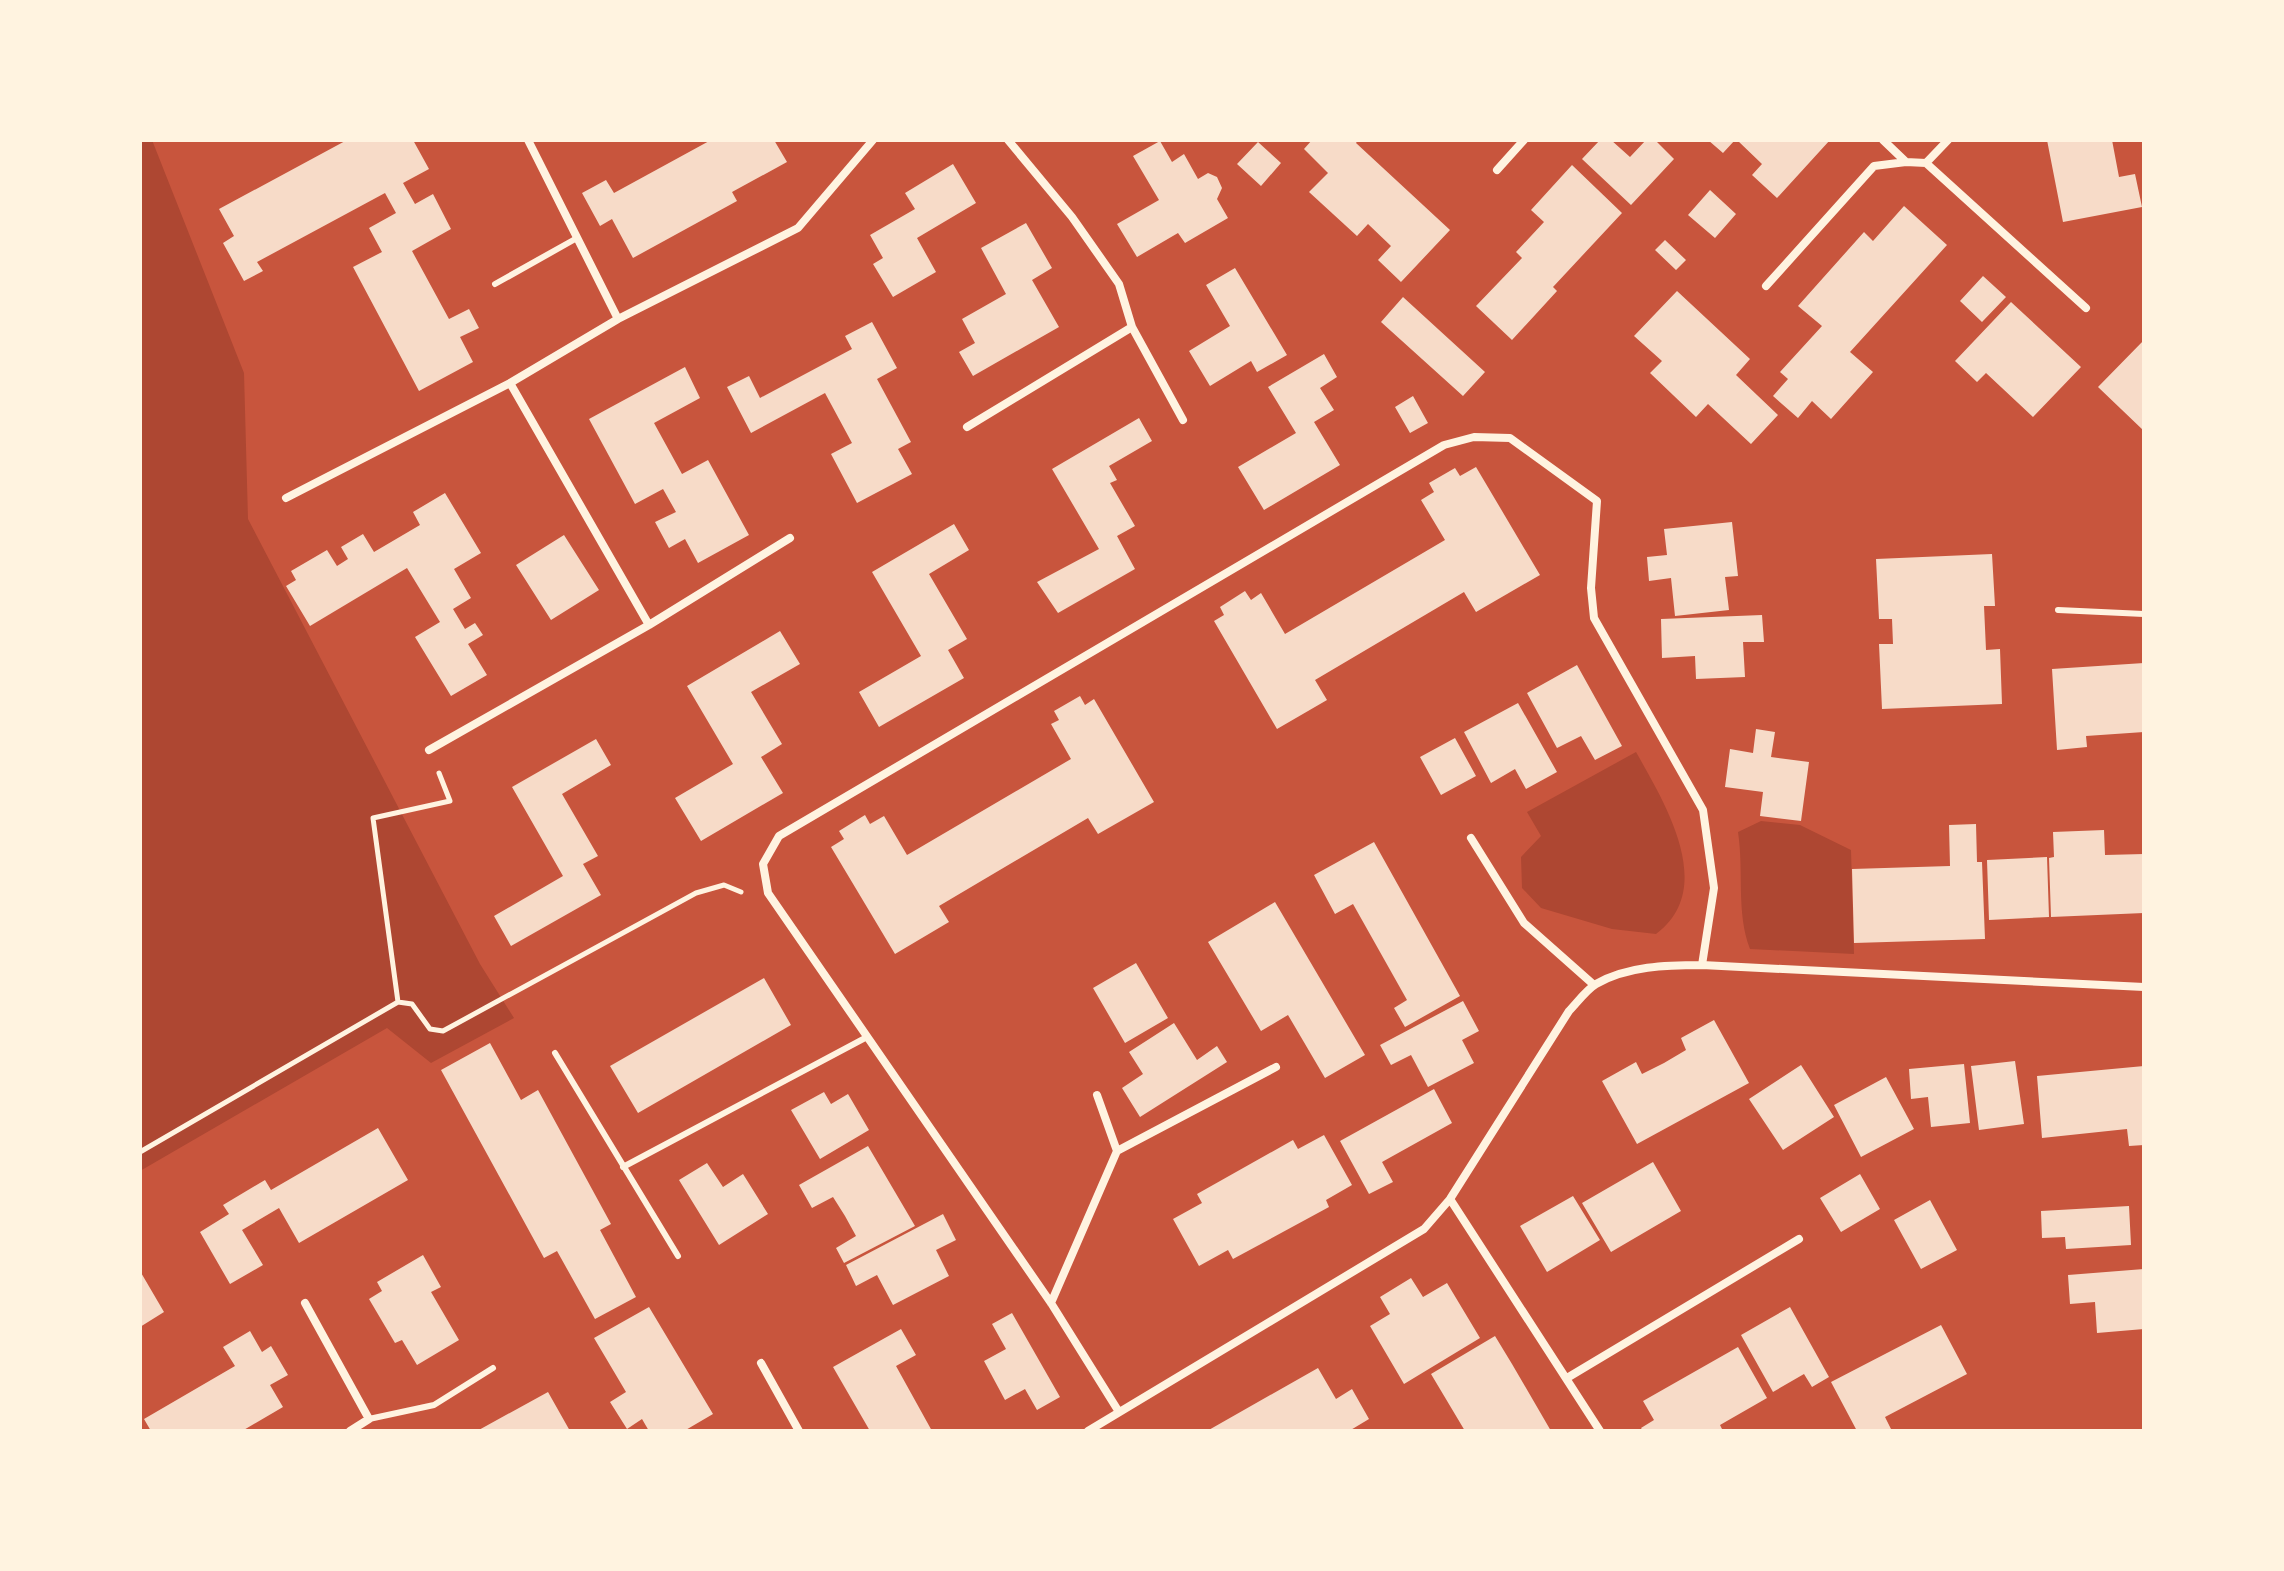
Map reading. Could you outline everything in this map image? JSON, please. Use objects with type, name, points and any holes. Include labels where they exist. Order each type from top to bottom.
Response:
[{"type":"street","points":[[528,140],[618,319]]},
{"type":"street","points":[[286,498],[510,383],[618,319],[798,228],[873,140]]},
{"type":"street","points":[[1008,140],[1072,217],[1119,284],[1132,327],[1183,420]]},
{"type":"street","points":[[1497,170],[1524,140]]},
{"type":"street","points":[[1883,140],[1906,162]]},
{"type":"street","points":[[1926,163],[1948,140]]},
{"type":"street","points":[[1766,286],[1874,166],[1926,163],[2086,308]]},
{"type":"street","points":[[967,427],[1132,327]]},
{"type":"street","points":[[510,383],[649,625]]},
{"type":"street","points":[[1119,1412],[1051,1303],[768,893],[763,864],[779,836],[1444,445],[1474,437],[1510,438],[1597,501],[1591,588],[1594,618],[1703,810],[1714,888],[1702,965]]},
{"type":"street","points":[[429,750],[649,625],[790,538]]},
{"type":"street","points":[[1471,838],[1524,923],[1594,985]]},
{"type":"street","points":[[1088,1431],[1424,1229],[1450,1199],[1569,1011],[1594,985],[1621,974],[1671,965],[1702,965],[2144,987]]},
{"type":"street","points":[[1051,1303],[1117,1151],[1276,1067]]},
{"type":"street","points":[[1097,1095],[1117,1151]]},
{"type":"street","points":[[1450,1199],[1600,1431]]},
{"type":"street","points":[[1567,1378],[1799,1239]]},
{"type":"street","points":[[305,1303],[369,1419],[350,1431]]},
{"type":"street","points":[[761,1363],[799,1431]]},
{"type":"lane","points":[[495,284],[577,238]]},
{"type":"lane","points":[[2058,610],[2144,614]]},
{"type":"lane","points":[[623,1167],[867,1037]]},
{"type":"lane","points":[[555,1053],[678,1256]]},
{"type":"lane","points":[[369,1419],[434,1405],[493,1368]]},
{"type":"path","points":[[398,1002],[373,818],[450,801],[429,750]]},
{"type":"path","points":[[140,1152],[398,1002],[412,1004],[430,1029],[443,1031],[700,891],[724,885],[741,892],[749,904]]},
{"type":"shaded area","points":[[140,140],[152,140],[244,373],[248,519],[480,964],[514,1018],[431,1063],[387,1028],[140,1171]]},
{"type":"shaded area","points":[[1636,752],[1671,819],[1680,844],[1684,869],[1683,893],[1674,915],[1656,934],[1612,929],[1541,908],[1522,888],[1521,857],[1541,836],[1527,812]]},
{"type":"shaded area","points":[[1761,821],[1800,825],[1851,850],[1854,954],[1750,949],[1743,921],[1738,832]]},
{"type":"building","points":[[347,140],[413,140],[429,169],[403,183],[415,204],[433,194],[451,229],[412,251],[449,319],[469,309],[479,328],[460,337],[473,362],[419,391],[353,267],[382,252],[369,228],[396,213],[385,193],[257,262],[263,271],[244,281],[223,243],[234,236],[219,209]]},
{"type":"building","points":[[711,140],[774,140],[787,162],[732,192],[737,201],[633,258],[612,219],[600,226],[582,193],[606,180],[614,193]]},
{"type":"building","points":[[1312,140],[1358,140],[1356,143],[1450,230],[1401,282],[1378,260],[1391,246],[1368,224],[1357,236],[1309,192],[1328,173],[1304,149]]},
{"type":"building","points":[[1600,140],[1611,140],[1630,157],[1646,140],[1655,140],[1674,159],[1631,205],[1582,159]]},
{"type":"building","points":[[1708,140],[1735,140],[1723,153]]},
{"type":"building","points":[[1737,140],[1830,140],[1777,198],[1752,175],[1762,164]]},
{"type":"building","points":[[2047,140],[2112,140],[2119,177],[2135,174],[2142,207],[2063,222]]},
{"type":"building","points":[[1160,141],[1172,162],[1184,154],[1198,179],[1208,173],[1217,177],[1222,188],[1217,199],[1228,218],[1185,243],[1178,233],[1137,257],[1117,224],[1159,200],[1133,156]]},
{"type":"building","points":[[1258,142],[1281,163],[1261,186],[1237,164]]},
{"type":"building","points":[[953,164],[976,203],[917,238],[936,272],[893,297],[873,264],[883,258],[870,235],[915,209],[905,193]]},
{"type":"building","points":[[1572,165],[1622,213],[1553,287],[1557,291],[1512,340],[1476,306],[1522,258],[1516,252],[1544,222],[1531,210]]},
{"type":"building","points":[[1710,190],[1736,214],[1715,238],[1688,215]]},
{"type":"building","points":[[1904,206],[1947,245],[1850,352],[1873,372],[1831,419],[1812,401],[1798,418],[1773,396],[1788,379],[1780,372],[1822,326],[1798,306],[1864,232],[1873,241]]},
{"type":"building","points":[[1026,223],[1052,268],[1032,280],[1059,327],[973,376],[959,352],[975,343],[962,319],[1006,294],[981,248]]},
{"type":"building","points":[[1665,240],[1686,260],[1676,270],[1655,250]]},
{"type":"building","points":[[1235,268],[1287,355],[1257,372],[1251,361],[1210,386],[1189,351],[1230,326],[1206,285]]},
{"type":"building","points":[[1983,276],[2006,297],[1982,322],[1960,301]]},
{"type":"building","points":[[1677,291],[1750,359],[1736,375],[1778,415],[1751,444],[1708,404],[1696,417],[1650,373],[1662,361],[1634,336]]},
{"type":"building","points":[[1403,297],[1485,372],[1463,396],[1381,322]]},
{"type":"building","points":[[2011,302],[2081,367],[2033,417],[1986,373],[1977,382],[1955,361]]},
{"type":"building","points":[[872,322],[897,368],[877,379],[911,442],[898,449],[912,474],[857,503],[831,454],[852,443],[825,393],[751,433],[727,387],[749,376],[760,398],[852,349],[845,336]]},
{"type":"building","points":[[2144,340],[2144,431],[2098,387]]},
{"type":"building","points":[[1324,354],[1337,377],[1320,388],[1334,410],[1314,422],[1340,465],[1264,510],[1238,467],[1296,433],[1268,387]]},
{"type":"building","points":[[685,367],[700,398],[654,423],[682,474],[708,460],[749,535],[698,563],[685,539],[669,548],[655,522],[676,512],[663,489],[635,504],[589,419]]},
{"type":"building","points":[[1413,396],[1428,423],[1410,433],[1395,407]]},
{"type":"building","points":[[1139,418],[1152,441],[1109,466],[1117,480],[1110,483],[1135,526],[1117,536],[1135,569],[1058,613],[1037,582],[1099,549],[1052,469]]},
{"type":"building","points":[[1476,467],[1540,575],[1476,612],[1464,592],[1315,680],[1327,700],[1277,729],[1214,621],[1224,615],[1220,607],[1245,591],[1251,600],[1261,593],[1285,634],[1445,540],[1421,500],[1434,492],[1429,483],[1455,468],[1460,476]]},
{"type":"building","points":[[445,493],[481,553],[454,569],[471,598],[453,609],[465,629],[475,623],[483,635],[468,644],[487,675],[451,696],[415,637],[440,622],[407,568],[310,626],[286,586],[296,580],[291,571],[327,550],[337,566],[348,559],[341,547],[363,534],[374,552],[420,525],[413,512]]},
{"type":"building","points":[[1732,522],[1738,576],[1725,577],[1729,610],[1675,616],[1671,578],[1649,581],[1647,557],[1667,555],[1664,529]]},
{"type":"building","points":[[954,524],[969,550],[929,574],[967,639],[948,650],[964,678],[879,727],[859,692],[921,656],[872,572]]},
{"type":"building","points":[[564,535],[599,590],[551,620],[516,565]]},
{"type":"building","points":[[1992,554],[1995,606],[1984,606],[1986,650],[2000,649],[2002,704],[1882,709],[1879,644],[1893,644],[1892,619],[1879,619],[1876,559]]},
{"type":"building","points":[[1762,615],[1764,642],[1743,642],[1745,677],[1696,679],[1695,656],[1662,658],[1661,619]]},
{"type":"building","points":[[780,631],[800,664],[751,692],[782,744],[761,757],[783,793],[701,841],[675,798],[733,764],[687,686]]},
{"type":"building","points":[[2144,663],[2144,732],[2086,736],[2087,747],[2057,750],[2052,669]]},
{"type":"building","points":[[1577,665],[1622,746],[1595,760],[1581,736],[1557,748],[1527,693]]},
{"type":"building","points":[[1080,696],[1085,705],[1094,699],[1154,802],[1098,834],[1088,818],[939,906],[949,922],[895,954],[831,847],[844,839],[839,831],[865,815],[870,824],[884,816],[907,855],[1071,759],[1051,724],[1059,720],[1054,711]]},
{"type":"building","points":[[1518,703],[1557,772],[1526,789],[1515,769],[1491,783],[1464,732]]},
{"type":"building","points":[[1756,729],[1775,732],[1771,757],[1809,762],[1801,821],[1760,816],[1763,792],[1725,787],[1730,749],[1753,753]]},
{"type":"building","points":[[1455,738],[1476,776],[1441,795],[1420,757]]},
{"type":"building","points":[[596,739],[611,765],[562,794],[598,856],[583,864],[601,895],[511,946],[494,916],[563,876],[512,787]]},
{"type":"building","points":[[1976,824],[1977,862],[1982,862],[1985,939],[1854,943],[1852,869],[1950,866],[1949,825]]},
{"type":"building","points":[[2104,830],[2105,855],[2144,854],[2144,913],[2051,917],[2049,858],[2054,857],[2053,832]]},
{"type":"building","points":[[1374,842],[1460,996],[1405,1027],[1394,1008],[1407,1000],[1353,904],[1335,914],[1314,875]]},
{"type":"building","points":[[2047,857],[2049,917],[1989,920],[1987,860]]},
{"type":"building","points":[[1275,902],[1365,1055],[1325,1078],[1288,1015],[1261,1031],[1208,942]]},
{"type":"building","points":[[1136,963],[1168,1018],[1125,1043],[1093,988]]},
{"type":"building","points":[[764,978],[791,1025],[638,1113],[610,1066]]},
{"type":"building","points":[[1463,1001],[1479,1031],[1462,1040],[1474,1063],[1428,1087],[1411,1055],[1391,1065],[1380,1045]]},
{"type":"building","points":[[1714,1020],[1749,1083],[1637,1144],[1602,1081],[1636,1062],[1642,1074],[1664,1063],[1686,1050],[1681,1038]]},
{"type":"building","points":[[1174,1023],[1197,1060],[1217,1046],[1227,1062],[1140,1117],[1122,1088],[1143,1074],[1129,1052]]},
{"type":"building","points":[[490,1043],[521,1100],[538,1090],[611,1224],[600,1230],[636,1297],[595,1319],[557,1251],[544,1258],[441,1070]]},
{"type":"building","points":[[2015,1061],[2024,1124],[1979,1130],[1971,1066]]},
{"type":"building","points":[[1964,1064],[1970,1123],[1931,1127],[1928,1097],[1911,1099],[1909,1069]]},
{"type":"building","points":[[1801,1065],[1834,1117],[1783,1150],[1749,1099]]},
{"type":"building","points":[[2144,1066],[2144,1145],[2129,1146],[2127,1129],[2042,1138],[2037,1076]]},
{"type":"building","points":[[1886,1077],[1914,1129],[1861,1157],[1834,1105]]},
{"type":"building","points":[[1434,1089],[1452,1123],[1382,1162],[1393,1182],[1369,1194],[1340,1141]]},
{"type":"building","points":[[824,1092],[831,1104],[848,1094],[869,1130],[820,1159],[791,1110]]},
{"type":"building","points":[[378,1128],[408,1180],[299,1243],[279,1208],[242,1230],[263,1265],[230,1284],[200,1232],[229,1214],[223,1205],[265,1180],[271,1190]]},
{"type":"building","points":[[1324,1135],[1352,1185],[1326,1200],[1329,1207],[1233,1259],[1228,1250],[1199,1266],[1173,1219],[1202,1203],[1197,1194],[1293,1140],[1298,1149]]},
{"type":"building","points":[[868,1146],[915,1226],[844,1263],[836,1248],[856,1236],[845,1216],[833,1197],[812,1208],[799,1185]]},
{"type":"building","points":[[1653,1162],[1681,1211],[1611,1252],[1582,1203]]},
{"type":"building","points":[[707,1163],[723,1187],[743,1174],[768,1214],[719,1245],[679,1180]]},
{"type":"building","points":[[1860,1174],[1880,1209],[1841,1232],[1820,1198]]},
{"type":"building","points":[[1573,1196],[1600,1240],[1547,1272],[1520,1226]]},
{"type":"building","points":[[1930,1200],[1957,1250],[1921,1269],[1894,1220]]},
{"type":"building","points":[[2129,1206],[2131,1245],[2066,1249],[2065,1237],[2042,1238],[2041,1211]]},
{"type":"building","points":[[943,1214],[956,1240],[936,1250],[949,1276],[893,1305],[877,1275],[856,1286],[846,1265]]},
{"type":"building","points":[[423,1255],[441,1287],[431,1292],[459,1340],[417,1365],[402,1340],[395,1343],[369,1299],[382,1291],[377,1282]]},
{"type":"building","points":[[2144,1269],[2144,1329],[2097,1333],[2095,1302],[2070,1304],[2068,1275]]},
{"type":"building","points":[[140,1271],[164,1312],[140,1327]]},
{"type":"building","points":[[1411,1278],[1423,1297],[1447,1283],[1480,1338],[1404,1384],[1370,1326],[1390,1314],[1380,1297]]},
{"type":"building","points":[[649,1307],[713,1414],[684,1431],[649,1431],[642,1419],[627,1429],[610,1402],[626,1392],[594,1338]]},
{"type":"building","points":[[1790,1307],[1829,1377],[1812,1387],[1804,1374],[1773,1392],[1741,1335]]},
{"type":"building","points":[[1012,1313],[1060,1397],[1037,1410],[1025,1389],[1005,1400],[984,1361],[1006,1349],[992,1324]]},
{"type":"building","points":[[1941,1325],[1967,1374],[1885,1417],[1892,1431],[1857,1431],[1831,1382]]},
{"type":"building","points":[[901,1329],[916,1355],[896,1366],[932,1431],[870,1431],[833,1367]]},
{"type":"building","points":[[250,1331],[262,1352],[271,1346],[288,1375],[270,1385],[283,1407],[242,1431],[151,1431],[144,1419],[235,1366],[223,1347]]},
{"type":"building","points":[[1495,1336],[1551,1431],[1465,1431],[1431,1374]]},
{"type":"building","points":[[1738,1347],[1767,1398],[1720,1425],[1723,1431],[1643,1431],[1641,1428],[1654,1420],[1643,1401]]},
{"type":"building","points":[[1318,1368],[1336,1399],[1352,1389],[1369,1419],[1349,1431],[1207,1431]]},
{"type":"building","points":[[548,1392],[570,1431],[477,1431]]}]
